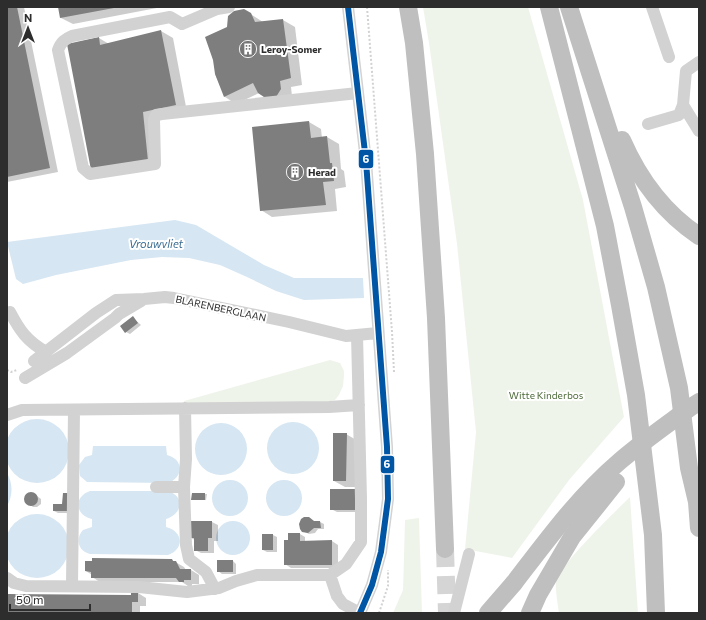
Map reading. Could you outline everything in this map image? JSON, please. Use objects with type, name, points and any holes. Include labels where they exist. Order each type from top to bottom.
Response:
[{"type":"highway","points":[[408,7],[414,42],[425,154],[435,310],[445,549]]},
{"type":"highway","points":[[549,7],[603,219],[623,320],[636,394],[653,535],[656,613]]},
{"type":"highway","points":[[569,7],[633,208],[656,288],[679,388],[689,468],[697,502],[699,528]]},
{"type":"highway","points":[[576,7],[614,123],[636,169],[646,185],[660,202],[699,236]]},
{"type":"highway","points":[[488,613],[514,583],[560,524],[588,493],[620,461],[694,406]]},
{"type":"highway","points":[[530,613],[538,595],[572,537],[600,502],[649,447],[694,406]]},
{"type":"street","points":[[229,7],[217,9],[182,24],[170,17],[72,36],[60,44],[58,50],[83,168],[90,174],[155,164],[154,120],[156,115],[358,93]]},
{"type":"street","points":[[330,575],[337,596],[343,604],[360,613],[372,585],[381,552],[388,499],[387,448],[366,161],[348,7]]},
{"type":"street","points":[[652,7],[669,58]]},
{"type":"street","points":[[648,124],[679,115],[683,106],[686,71],[699,62]]},
{"type":"street","points":[[683,106],[699,131]]},
{"type":"street","name":"BLARENBERGLAAN","points":[[34,361],[96,313],[116,300],[174,298],[289,322],[346,336],[378,333]]},
{"type":"street","points":[[26,378],[67,353],[116,318],[119,314],[144,299]]},
{"type":"street","points":[[10,312],[19,330],[46,352]]},
{"type":"street","points":[[7,578],[14,583],[26,586],[138,586],[187,592],[215,589],[257,575],[330,575],[346,564],[361,542],[357,335]]},
{"type":"street","points":[[7,415],[22,410],[329,407],[359,405]]},
{"type":"street","points":[[185,408],[186,459],[184,488],[186,545],[189,560],[206,572],[215,589]]},
{"type":"street","points":[[72,586],[74,410]]},
{"type":"street","points":[[156,487],[184,488]]},
{"type":"street","points":[[454,613],[469,554]]},
{"type":"green space","name":"Witte Kinderbos","points":[[423,7],[528,7],[583,200],[624,417],[569,480],[512,558],[465,549],[476,432],[457,244]]},
{"type":"green space","points":[[330,360],[340,363],[344,371],[343,386],[335,400],[321,403],[184,404],[184,401]]},
{"type":"green space","points":[[630,497],[638,613],[559,613],[556,582],[559,574],[588,539]]},
{"type":"green space","points":[[419,518],[422,613],[393,613],[403,590],[405,520]]},
{"type":"water","name":"Vrouwvliet","points":[[175,220],[196,225],[264,265],[294,278],[363,278],[364,298],[304,300],[276,291],[220,265],[189,258],[162,257],[131,260],[56,275],[23,284],[16,279],[7,242]]},
{"type":"water","points":[[37,419],[55,425],[63,433],[69,451],[63,469],[55,477],[37,483],[19,477],[11,469],[5,451],[11,433],[19,425]]},
{"type":"water","points":[[288,422],[298,422],[308,426],[315,433],[319,443],[319,453],[315,463],[308,470],[298,474],[288,474],[278,470],[271,463],[267,453],[267,443],[271,433],[278,426]]},
{"type":"water","points":[[216,423],[226,423],[240,430],[247,444],[247,454],[240,468],[226,475],[216,475],[206,471],[199,464],[195,454],[195,444],[199,434],[206,427]]},
{"type":"water","points":[[93,446],[166,446],[167,455],[177,460],[179,464],[179,473],[173,481],[167,483],[87,482],[80,476],[79,465],[85,457],[92,455]]},
{"type":"water","points":[[7,473],[12,490],[7,506]]},
{"type":"water","points":[[234,480],[243,485],[247,491],[247,505],[243,511],[234,516],[226,516],[217,511],[213,505],[212,494],[217,485],[223,481]]},
{"type":"water","points":[[288,480],[297,485],[301,491],[301,505],[297,511],[288,516],[280,516],[271,511],[267,505],[266,494],[271,485],[277,481]]},
{"type":"water","points":[[90,491],[167,491],[173,493],[177,496],[180,505],[179,509],[172,517],[166,519],[166,527],[172,529],[179,536],[180,540],[177,549],[168,555],[90,554],[83,550],[79,544],[79,537],[83,530],[92,527],[92,519],[82,514],[78,506],[81,497]]},
{"type":"water","points":[[37,514],[55,520],[63,528],[69,546],[63,564],[55,572],[37,578],[19,572],[11,564],[5,546],[11,528],[19,520]]},
{"type":"water","points":[[233,521],[245,526],[250,538],[245,550],[233,555],[221,550],[216,538],[221,526]]},
{"type":"building","points":[[7,7],[17,7],[50,168],[7,177]]},
{"type":"building","points":[[58,7],[114,7],[114,8],[60,18]]},
{"type":"building","name":"Leroy-Somer","points":[[244,9],[251,13],[255,22],[283,19],[291,78],[280,81],[281,89],[276,97],[267,99],[258,93],[253,83],[224,97],[215,74],[213,60],[205,37],[227,27],[228,16],[234,11]]},
{"type":"building","points":[[161,30],[176,105],[143,112],[148,161],[91,170],[67,44],[99,37],[100,45]]},
{"type":"building","name":"Herad","points":[[309,121],[311,138],[327,136],[334,181],[323,182],[326,205],[260,211],[252,127]]},
{"type":"building","points":[[133,316],[138,323],[125,333],[120,326]]},
{"type":"building","points":[[333,433],[347,433],[346,481],[333,481]]},
{"type":"building","points":[[330,489],[356,489],[356,510],[330,510]]},
{"type":"building","points":[[28,492],[34,492],[38,496],[38,502],[34,506],[28,506],[24,502],[24,496]]},
{"type":"building","points":[[63,493],[69,493],[70,504],[67,504],[67,511],[53,511],[53,504],[62,504]]},
{"type":"building","points":[[192,493],[205,493],[205,500],[191,500]]},
{"type":"building","points":[[304,517],[309,517],[314,521],[320,521],[321,528],[314,528],[308,533],[302,532],[299,524],[301,519]]},
{"type":"building","points":[[190,521],[212,521],[212,538],[208,538],[208,551],[194,551],[194,538],[190,538]]},
{"type":"building","points":[[288,533],[300,533],[300,541],[332,540],[332,565],[284,565],[284,540],[288,540]]},
{"type":"building","points":[[262,534],[273,534],[273,550],[262,550]]},
{"type":"building","points":[[92,558],[172,559],[173,561],[176,561],[180,569],[191,569],[191,580],[179,582],[176,578],[91,578],[91,572],[85,571],[85,561],[92,561]]},
{"type":"building","points":[[217,560],[233,560],[233,572],[217,572]]},
{"type":"building","points":[[138,592],[138,602],[132,602],[132,613],[7,613],[7,594],[131,595],[131,593]]},
{"type":"tunnel","points":[[445,549],[447,613]]},
{"type":"transit line","name":"6","points":[[348,7],[366,161],[387,447],[388,499],[381,552],[372,585],[360,613]]},
{"type":"place","name":"Leroy-Somer","points":[[248,49]]},
{"type":"place","name":"Herad","points":[[295,172]]}]
